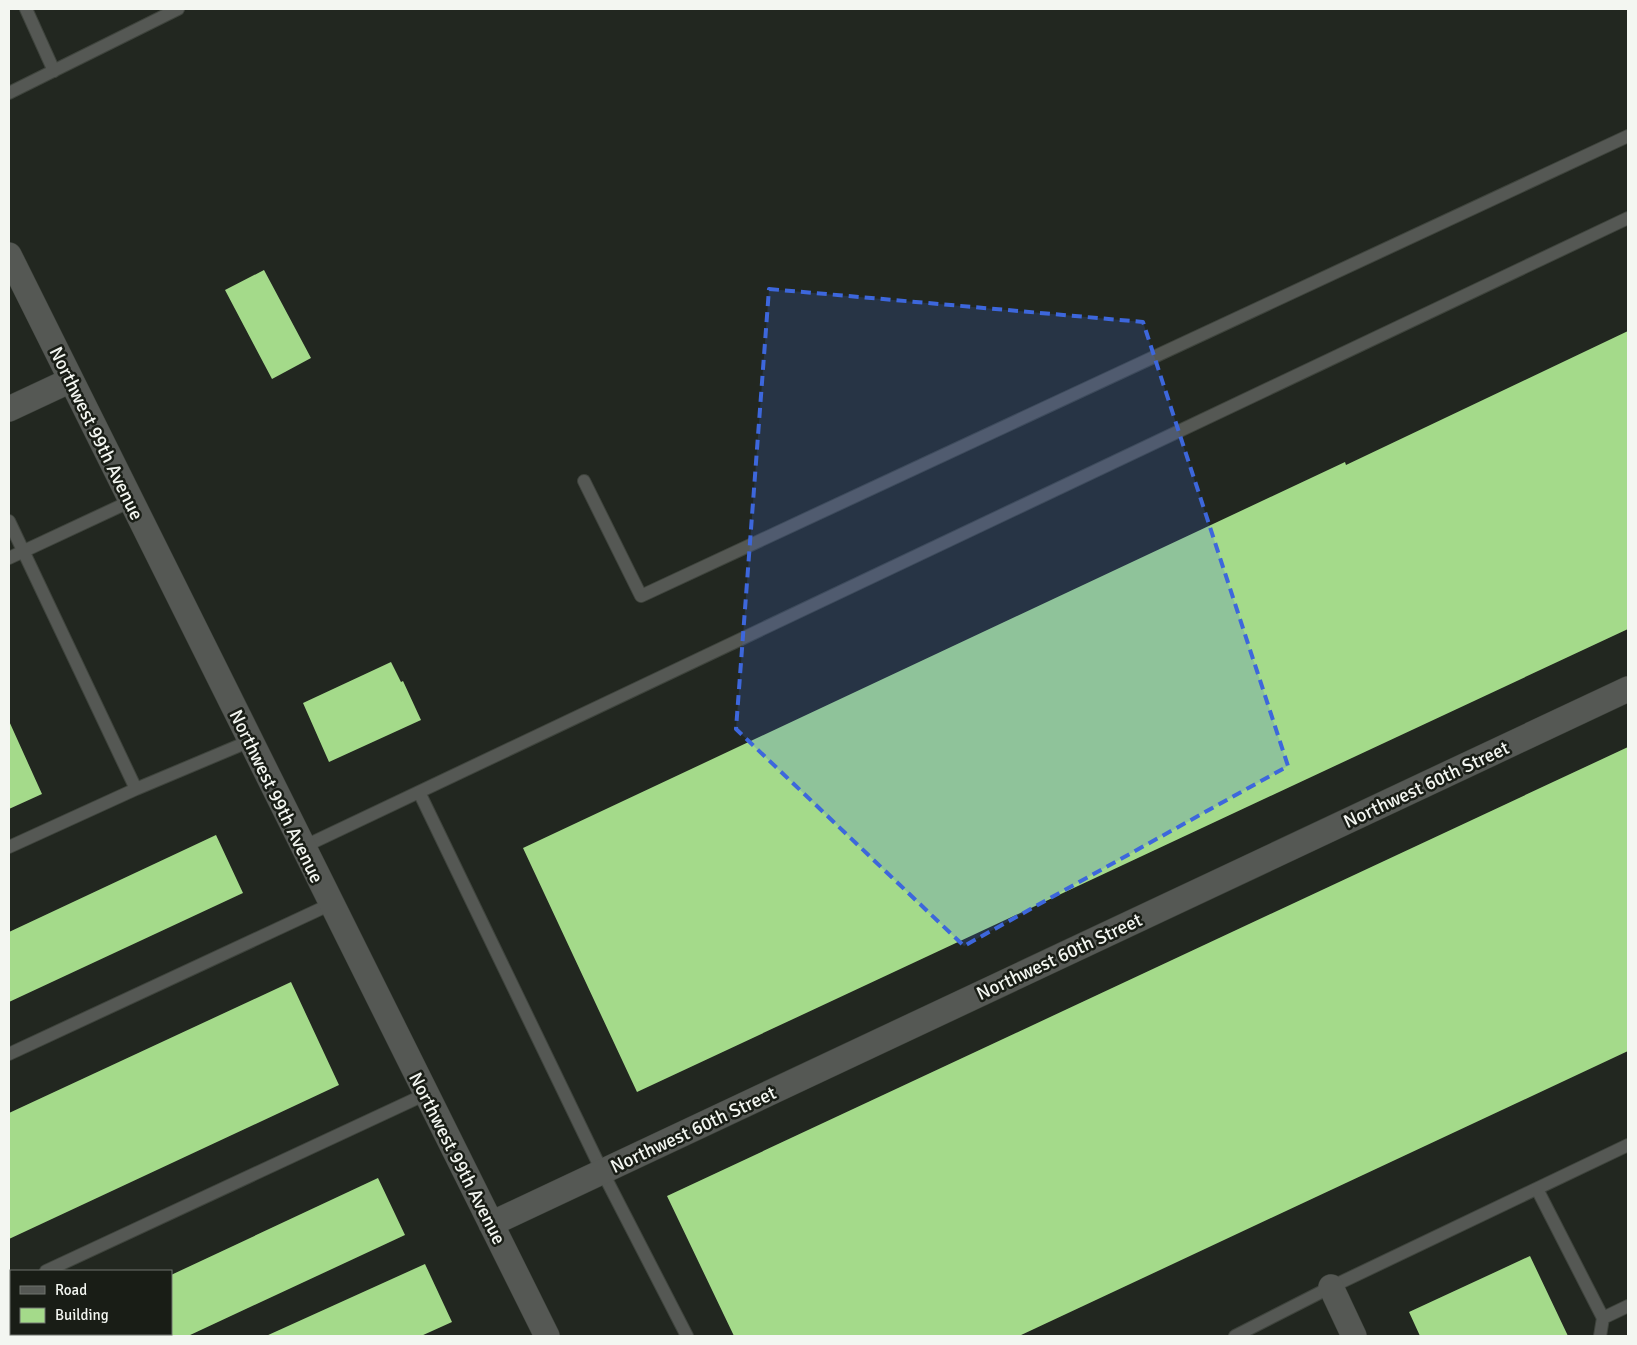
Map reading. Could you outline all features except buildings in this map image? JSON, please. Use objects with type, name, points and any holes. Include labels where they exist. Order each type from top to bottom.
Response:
[{"type":"street","name":"Northwest 99th Avenue","points":[[9,255],[491,1224],[541,1334]]},
{"type":"street","points":[[9,409],[71,380]]},
{"type":"street","name":"Northwest 60th Street","points":[[491,1224],[1628,689]]},
{"type":"street","points":[[1331,1287],[1354,1336]]},
{"type":"lane","points":[[26,9],[54,71]]},
{"type":"lane","points":[[9,93],[178,9]]},
{"type":"lane","points":[[584,481],[641,596],[1628,136]]},
{"type":"lane","points":[[303,847],[1628,218]]},
{"type":"lane","points":[[9,558],[131,501]]},
{"type":"lane","points":[[9,521],[136,789]]},
{"type":"lane","points":[[9,847],[136,789],[250,741]]},
{"type":"lane","points":[[419,792],[602,1171],[687,1336]]},
{"type":"lane","points":[[9,1054],[331,904]]},
{"type":"lane","points":[[48,1270],[426,1094]]},
{"type":"lane","points":[[1235,1336],[1331,1287],[1628,1146]]},
{"type":"lane","points":[[1537,1189],[1603,1318],[1600,1336]]},
{"type":"lane","points":[[1603,1318],[1628,1306]]},
{"type":"highlighted area","points":[[769,289],[1143,322],[1288,766],[964,946],[736,729]]}]
